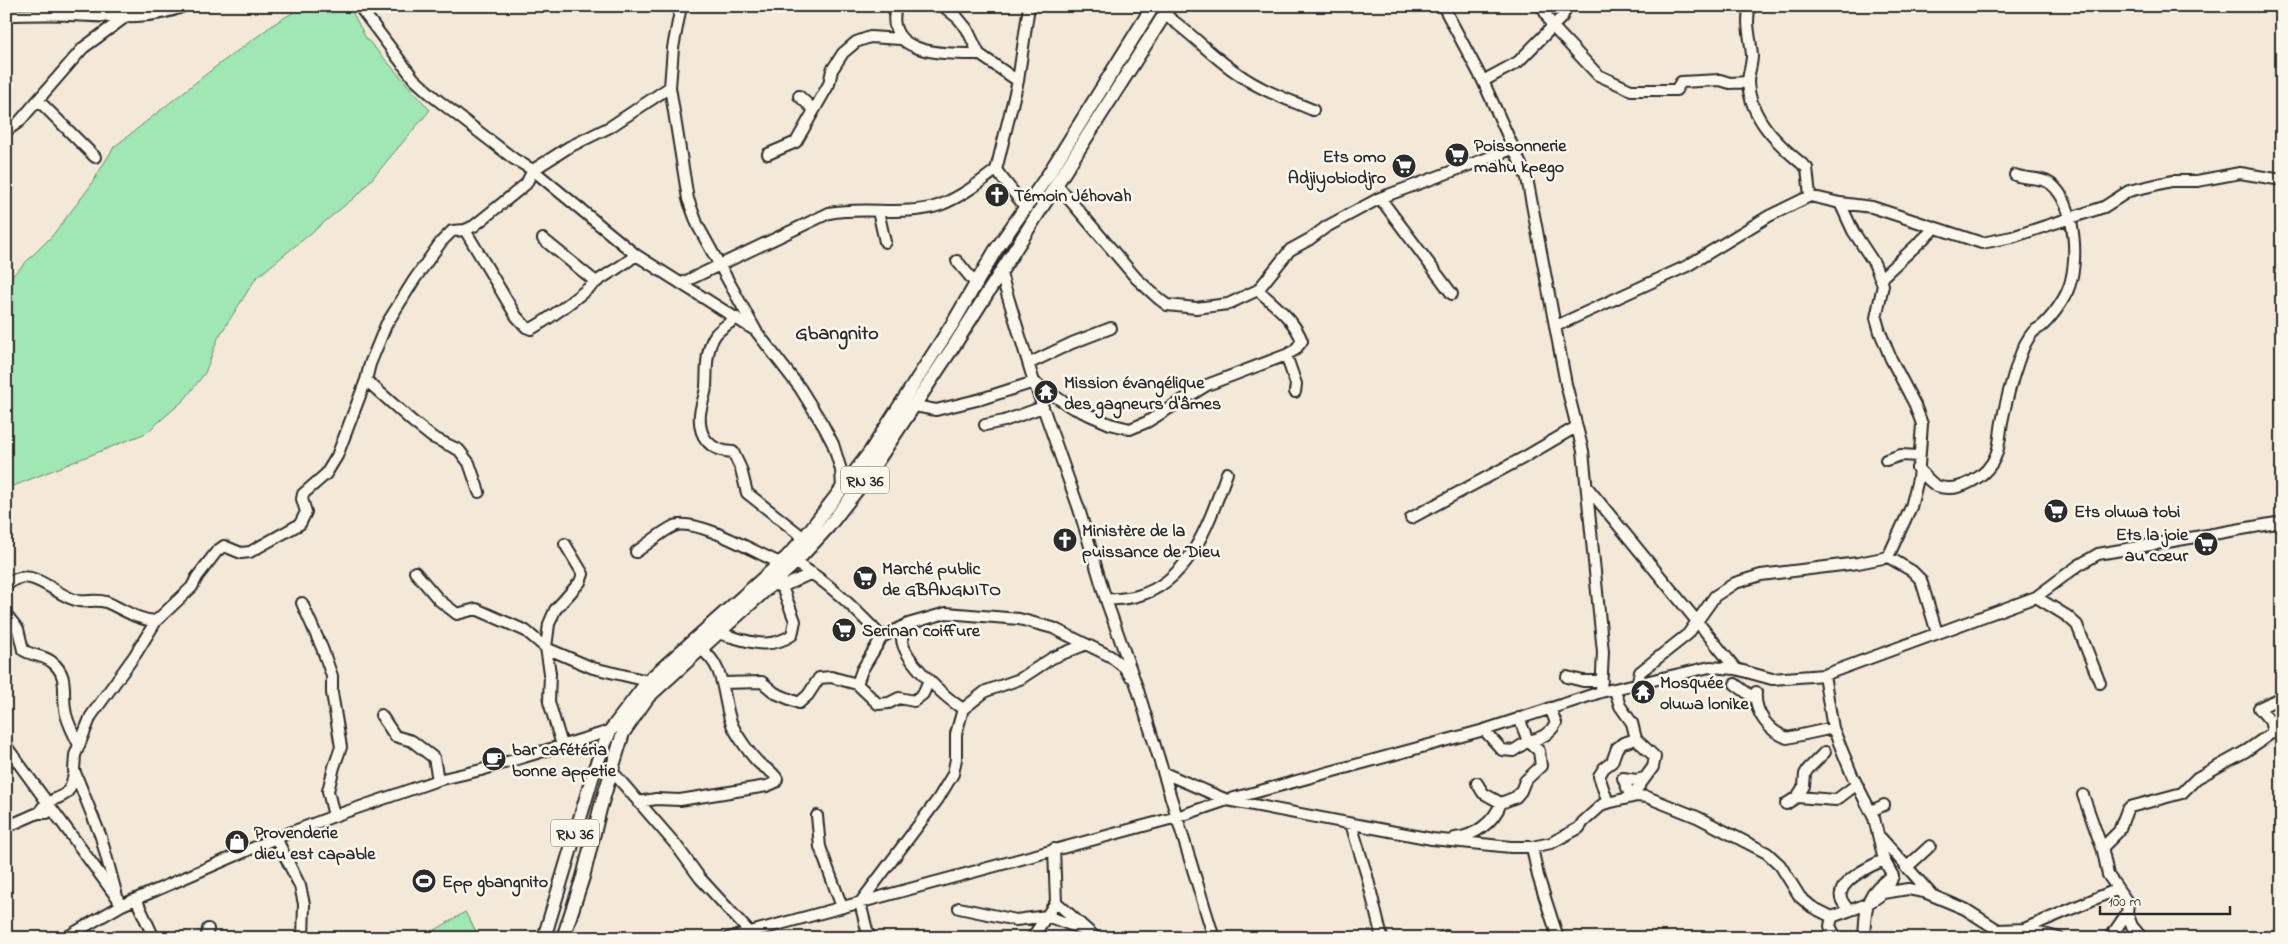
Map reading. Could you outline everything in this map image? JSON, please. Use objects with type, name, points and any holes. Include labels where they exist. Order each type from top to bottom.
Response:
[{"type":"main road","name":"RN 36","points":[[563,938],[583,877],[623,733],[648,697],[717,633],[777,586],[804,538],[870,452],[977,285],[996,251],[1048,175],[1153,6]]},
{"type":"main road","name":"RN 36","points":[[544,938],[588,790],[610,730],[648,681],[828,527],[864,481],[915,406],[1000,270],[1057,185],[1168,10]]},
{"type":"street","points":[[6,15],[52,14],[124,18],[174,11],[184,6]]},
{"type":"street","points":[[359,6],[414,79],[435,98],[514,159],[534,170],[636,255],[682,282],[756,331]]},
{"type":"street","points":[[681,6],[673,48],[670,87],[688,199],[698,226],[756,331],[800,388],[824,425],[833,444],[841,470],[842,489]]},
{"type":"street","points":[[896,6],[894,14],[895,27],[900,39]]},
{"type":"street","points":[[943,6],[958,18],[967,30],[979,54],[1018,81]]},
{"type":"street","points":[[682,282],[829,213],[846,210],[922,209],[941,204],[964,193],[996,170],[1018,81],[1029,6]]},
{"type":"street","points":[[1443,6],[1515,148],[1527,178],[1576,427],[1583,451],[1603,652],[1602,686]]},
{"type":"street","points":[[1542,6],[1552,26],[1598,75],[1631,90],[1676,90],[1681,82],[1748,82]]},
{"type":"street","points":[[1482,81],[1518,62],[1562,17],[1567,6]]},
{"type":"street","points":[[1750,6],[1748,37],[1752,57],[1748,82],[1752,105],[1763,124],[1784,149],[1807,168],[1810,196]]},
{"type":"street","points":[[1168,10],[1186,30],[1234,72],[1256,86],[1313,110]]},
{"type":"street","points":[[6,131],[19,122],[83,48],[124,18]]},
{"type":"street","points":[[768,154],[796,142],[829,84],[832,70],[843,53],[856,42],[870,37],[900,39],[909,45],[935,52],[979,54]]},
{"type":"street","points":[[6,827],[44,808],[66,794],[72,786],[75,755],[91,716],[135,656],[156,620],[192,587],[197,577],[217,551],[224,546],[241,553],[250,552],[300,524],[306,512],[302,499],[303,494],[326,474],[337,456],[366,380],[370,364],[395,308],[441,242],[452,231],[465,230],[488,216],[526,184],[534,170],[569,147],[610,127],[670,87]]},
{"type":"street","points":[[799,96],[814,110]]},
{"type":"street","points":[[38,100],[94,157]]},
{"type":"street","points":[[1057,185],[1136,278],[1167,305],[1196,308],[1228,304],[1258,290],[1290,250],[1326,227],[1380,198],[1515,148]]},
{"type":"street","points":[[996,170],[1025,207]]},
{"type":"street","points":[[1556,326],[1687,266],[1769,216],[1810,196],[1840,203],[1872,207],[1982,242],[2012,237],[2104,207],[2129,191],[2172,181],[2196,181],[2240,173],[2282,180]]},
{"type":"street","points":[[1917,468],[1936,486],[1955,488],[1973,481],[1991,465],[1996,454],[2019,359],[2028,339],[2049,319],[2067,292],[2073,267],[2074,246],[2070,218],[2059,194],[2051,185],[2038,177],[2023,178],[2015,174]]},
{"type":"street","points":[[1380,198],[1452,294]]},
{"type":"street","points":[[1840,203],[1853,231],[1874,263],[1881,278],[1883,285],[1876,318],[1891,359],[1915,405],[1922,424],[1917,468],[1918,479],[1911,507],[1888,557]]},
{"type":"street","points":[[878,211],[885,242]]},
{"type":"street","points":[[1881,278],[1935,228]]},
{"type":"street","points":[[465,230],[497,286],[526,327],[531,329],[563,310],[596,282],[620,268],[636,255]]},
{"type":"street","points":[[543,239],[596,282]]},
{"type":"street","points":[[957,261],[977,285]]},
{"type":"street","points":[[1000,270],[1005,291],[1030,363],[1034,382],[1079,509],[1106,600],[1137,687],[1214,938]]},
{"type":"street","points":[[990,288],[1005,291]]},
{"type":"street","points":[[915,406],[936,410],[1034,382],[1071,407],[1110,424],[1130,429],[1147,422],[1207,386],[1286,355],[1301,344],[1300,334],[1284,313],[1258,290]]},
{"type":"street","points":[[737,318],[716,334],[711,343],[705,373],[706,387],[700,416],[702,434],[709,445],[721,451],[733,452],[741,469],[747,492],[765,509],[804,538]]},
{"type":"street","points":[[1030,363],[1072,343],[1111,328]]},
{"type":"street","points":[[1286,355],[1286,361],[1296,384],[1295,392]]},
{"type":"street","points":[[366,380],[412,421],[432,436],[459,450],[469,463],[479,492]]},
{"type":"street","points":[[985,425],[1004,421],[1043,408]]},
{"type":"street","points":[[1411,518],[1523,458],[1576,427]]},
{"type":"street","points":[[1886,460],[1902,456],[1918,456]]},
{"type":"street","points":[[1106,600],[1137,596],[1158,588],[1173,576],[1202,537],[1227,473]]},
{"type":"street","points":[[1587,488],[1736,669]]},
{"type":"street","points":[[1567,677],[1615,690],[1710,667],[1736,669],[1772,679],[1824,675],[2036,597],[2079,565],[2098,554],[2282,522]]},
{"type":"street","points":[[636,552],[675,526],[688,524],[743,544],[761,555],[778,562],[790,560],[812,572],[882,637]]},
{"type":"street","points":[[562,746],[550,702],[550,674],[546,648],[549,624],[555,610],[580,582],[583,574],[565,544]]},
{"type":"street","points":[[1637,685],[1640,672],[1688,634],[1715,596],[1735,583],[1761,575],[1858,563],[1888,557],[1912,571],[1921,580],[1937,633]]},
{"type":"street","points":[[416,572],[449,610],[457,614],[476,609],[526,630],[546,648],[593,668],[648,681]]},
{"type":"street","points":[[717,633],[750,642],[768,643],[781,642],[792,635],[795,621],[777,586],[812,572]]},
{"type":"street","points":[[6,586],[12,581],[25,577],[37,578],[47,586],[78,601],[100,601],[139,618],[156,620]]},
{"type":"street","points":[[2036,597],[2067,616],[2077,626],[2100,683]]},
{"type":"street","points":[[302,603],[332,676],[332,693],[341,747],[328,791],[334,816]]},
{"type":"street","points":[[857,684],[862,670],[882,637],[908,624],[946,613],[1019,619],[1053,628],[1084,645],[1110,656],[1124,667],[1137,687]]},
{"type":"street","points":[[6,614],[18,629],[23,650],[30,655],[39,655],[51,662],[62,672],[65,681],[64,708],[68,722],[79,745]]},
{"type":"street","points":[[908,624],[902,637],[904,650],[929,680],[950,700],[963,709]]},
{"type":"street","points":[[860,903],[938,800],[953,774],[956,734],[963,709],[986,691],[1020,679],[1052,658],[1084,645]]},
{"type":"street","points":[[638,802],[656,799],[680,800],[771,785],[776,782],[777,779],[774,774],[759,763],[732,724],[723,683],[708,653],[700,649]]},
{"type":"street","points":[[1824,675],[1833,728],[1856,786],[1871,811],[1880,837],[1884,860],[1892,878],[1908,889],[1932,895],[1965,909],[1999,934],[2024,929],[2118,889]]},
{"type":"street","points":[[723,683],[762,682],[775,693],[799,702],[808,695],[819,678],[831,677],[857,684],[862,691],[878,704],[883,704],[899,698],[914,701],[923,694],[929,680]]},
{"type":"street","points":[[1736,684],[1756,696],[1760,714],[1767,724],[1773,731],[1787,738],[1833,728]]},
{"type":"street","points":[[728,938],[752,935],[842,907],[1177,817],[1227,800],[1484,730],[1550,708],[1602,686]]},
{"type":"street","points":[[1615,690],[1620,706],[1632,723],[1636,739],[1655,757],[1653,768],[1631,797]]},
{"type":"street","points":[[2102,848],[2119,831],[2130,807],[2182,793],[2197,778],[2246,751],[2273,732],[2270,721],[2259,708],[2282,697]]},
{"type":"street","points":[[1484,730],[1502,750],[1513,751],[1528,741],[1539,740],[1552,731],[1556,723],[1550,708]]},
{"type":"street","points":[[381,716],[395,736],[412,740],[434,758],[438,780]]},
{"type":"street","points":[[1500,803],[1516,797],[1525,781],[1542,766],[1539,751],[1528,741],[1520,718]]},
{"type":"street","points":[[65,938],[120,902],[136,899],[276,838],[438,780],[481,770],[610,730]]},
{"type":"street","points":[[1608,803],[1599,776],[1604,768],[1612,762],[1617,748],[1623,743],[1636,739]]},
{"type":"street","points":[[6,746],[44,808],[57,816],[120,902]]},
{"type":"street","points":[[1786,804],[1797,797],[1804,786],[1805,774],[1808,769],[1825,752]]},
{"type":"street","points":[[74,770],[101,837],[120,902]]},
{"type":"street","points":[[612,772],[676,845],[700,878],[752,935]]},
{"type":"street","points":[[1164,773],[1227,800],[1432,839],[1492,846],[1532,847],[1551,843],[1580,828],[1583,822],[1603,804],[1631,797],[1647,798],[1697,817],[1767,853],[1780,865],[1800,896],[1812,907],[1832,917],[1866,905],[1883,892],[1892,878]]},
{"type":"street","points":[[1631,797],[1623,778],[1636,780],[1645,778]]},
{"type":"street","points":[[1477,783],[1483,792],[1500,803]]},
{"type":"street","points":[[1797,797],[1836,800],[1856,786]]},
{"type":"street","points":[[2083,794],[2102,848],[2108,875],[2128,903],[2127,914],[2132,926],[2142,938]]},
{"type":"street","points":[[1432,839],[1457,838],[1471,835],[1480,830],[1497,812],[1500,803]]},
{"type":"street","points":[[1871,811],[1884,805]]},
{"type":"street","points":[[817,816],[820,847],[842,907]]},
{"type":"street","points":[[1351,824],[1367,876],[1382,938]]},
{"type":"street","points":[[1471,835],[1492,846]]},
{"type":"street","points":[[1880,837],[1932,895]]},
{"type":"street","points":[[276,838],[300,886],[304,904],[303,938]]},
{"type":"street","points":[[1906,868],[1930,846]]},
{"type":"street","points":[[1532,847],[1540,884],[1558,938]]},
{"type":"street","points":[[1032,938],[1056,902],[1054,849]]},
{"type":"street","points":[[1849,910],[1841,900],[1840,893],[1844,886],[1856,875],[1884,860]]},
{"type":"street","points":[[1864,938],[1866,905],[1869,896],[1875,889],[1892,878]]},
{"type":"street","points":[[1883,892],[1908,889]]},
{"type":"street","points":[[136,899],[154,938]]},
{"type":"street","points":[[1056,902],[1096,938]]},
{"type":"street","points":[[860,903],[869,938]]},
{"type":"street","points":[[959,908],[1016,920],[1047,916],[1087,931]]},
{"type":"street","points":[[2110,938],[2127,914]]},
{"type":"street","points":[[1832,917],[1830,926],[1836,938]]},
{"type":"street","points":[[2024,929],[2059,938]]},
{"type":"green space","points":[[304,6],[349,6],[366,38],[430,110],[360,193],[256,278],[218,338],[205,373],[184,400],[146,433],[6,489],[6,282],[52,236],[89,188],[114,147],[214,68],[277,22]]},
{"type":"green space","points":[[465,912],[480,938],[422,938]]},
{"type":"place","name":"Poissonnerie mahu kpego","points":[[1457,155]]},
{"type":"place","name":"Ets omo Adjiyobiodjro","points":[[1404,166]]},
{"type":"place","name":"Témoin Jéhovah","points":[[997,195]]},
{"type":"place","name":"Mission évangélique des gagneurs d'âmes","points":[[1046,392]]},
{"type":"place","name":"Ets oluwa tobi","points":[[2056,511]]},
{"type":"place","name":"Ministère de la puissance de Dieu","points":[[1065,540]]},
{"type":"place","name":"Ets la joie au cœur","points":[[2206,544]]},
{"type":"place","name":"Marché public de GBANGNITO","points":[[865,578]]},
{"type":"place","name":"Serinan coiffure","points":[[844,630]]},
{"type":"place","name":"Mosquée oluwa lonike","points":[[1643,692]]},
{"type":"place","name":"bar cafétéria bonne appetie","points":[[494,759]]},
{"type":"place","name":"Provenderie dieu est capable","points":[[237,842]]},
{"type":"place","name":"Epp gbangnito","points":[[424,881]]},
{"type":"district","name":"Gbangnito","points":[[837,332]]}]
